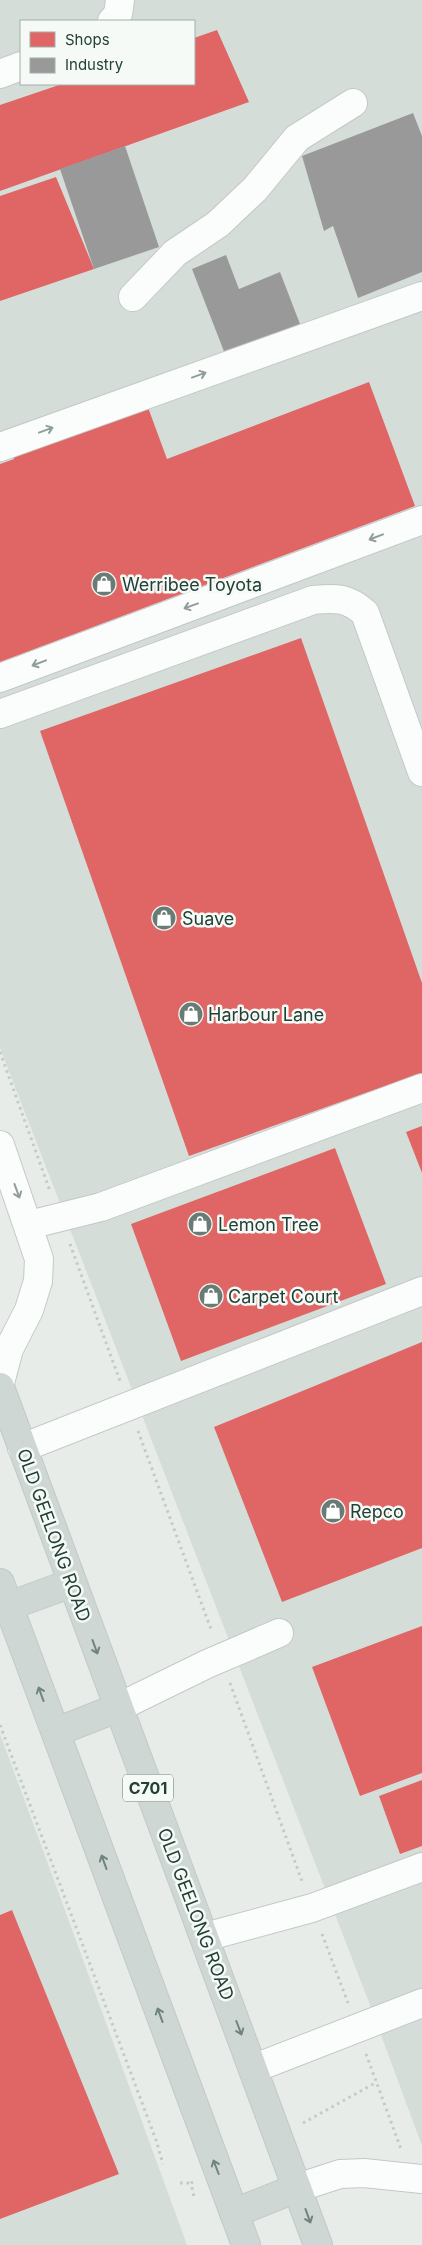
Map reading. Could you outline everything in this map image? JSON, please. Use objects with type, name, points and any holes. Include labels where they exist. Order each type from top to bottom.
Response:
[{"type":"main road","name":"OLD GEELONG ROAD","points":[[0,1388],[117,1708],[255,2068],[318,2245]]},
{"type":"main road","points":[[72,1583],[3,1600],[56,1732],[246,2245]]},
{"type":"main road","points":[[56,1732],[117,1708]]},
{"type":"main road","points":[[234,2213],[297,2188]]},
{"type":"street","points":[[113,20],[118,14],[120,0]]},
{"type":"street","points":[[0,74],[20,66]]},
{"type":"street","points":[[133,297],[175,253],[218,224],[255,189],[297,138],[353,103]]},
{"type":"street","points":[[0,447],[367,314],[422,296]]},
{"type":"street","points":[[0,678],[422,520]]},
{"type":"street","points":[[0,714],[313,600],[334,598],[352,602],[365,613],[422,772]]},
{"type":"street","points":[[29,1225],[101,1207],[422,1088]]},
{"type":"street","points":[[0,1145],[29,1225],[39,1259],[38,1281],[29,1310],[9,1349],[0,1383]]},
{"type":"street","points":[[22,1448],[422,1291]]},
{"type":"street","points":[[117,1708],[221,1657],[280,1633]]},
{"type":"street","points":[[205,1937],[312,1908],[422,1867]]},
{"type":"street","points":[[255,2068],[422,2003]]},
{"type":"street","points":[[297,2188],[340,2174],[364,2172],[417,2178]]},
{"type":"path","points":[[0,1052],[376,2082],[417,2178]]},
{"type":"path","points":[[0,1726],[163,2164]]},
{"type":"path","points":[[299,2126],[376,2082]]},
{"type":"path","points":[[180,2183],[191,2184]]},
{"type":"shaded area","points":[[0,0],[422,0],[422,2146],[370,2005],[0,1048]]},
{"type":"shaded area","points":[[0,1734],[47,1861],[187,2245],[0,2245]]},
{"type":"building: Shops","points":[[217,30],[249,102],[0,191],[0,105],[59,85],[195,85],[195,38]]},
{"type":"building: Shops","points":[[56,177],[94,269],[0,301],[0,196]]},
{"type":"building: Shops","name":"Werribee Toyota","points":[[369,382],[415,506],[0,662],[0,464],[14,459],[5,434],[139,383],[167,459]]},
{"type":"building: Shops","points":[[301,638],[422,983],[422,1073],[189,1156],[40,731]]},
{"type":"building: Shops","points":[[422,1126],[422,1173],[406,1132]]},
{"type":"building: Shops","points":[[335,1148],[386,1284],[181,1361],[131,1224]]},
{"type":"building: Shops","points":[[422,1342],[422,1548],[282,1602],[214,1427]]},
{"type":"building: Shops","points":[[422,1626],[422,1773],[360,1796],[312,1667]]},
{"type":"building: Shops","points":[[422,1780],[422,1846],[400,1854],[379,1796]]},
{"type":"building: Shops","points":[[12,1910],[119,2174],[0,2219],[0,1915]]},
{"type":"building: Industry","points":[[413,113],[422,136],[422,272],[358,298],[333,226],[324,231],[302,156]]},
{"type":"building: Industry","points":[[125,146],[159,247],[94,269],[60,169]]},
{"type":"building: Industry","points":[[226,255],[239,289],[280,272],[300,324],[225,354],[192,269]]},
{"type":"place","name":"Werribee Toyota","points":[[104,584]]},
{"type":"place","name":"Suave","points":[[164,918]]},
{"type":"place","name":"Harbour Lane","points":[[191,1014]]},
{"type":"place","name":"Lemon Tree","points":[[200,1224]]},
{"type":"place","name":"Carpet Court","points":[[211,1296]]},
{"type":"place","name":"Repco","points":[[333,1511]]}]
